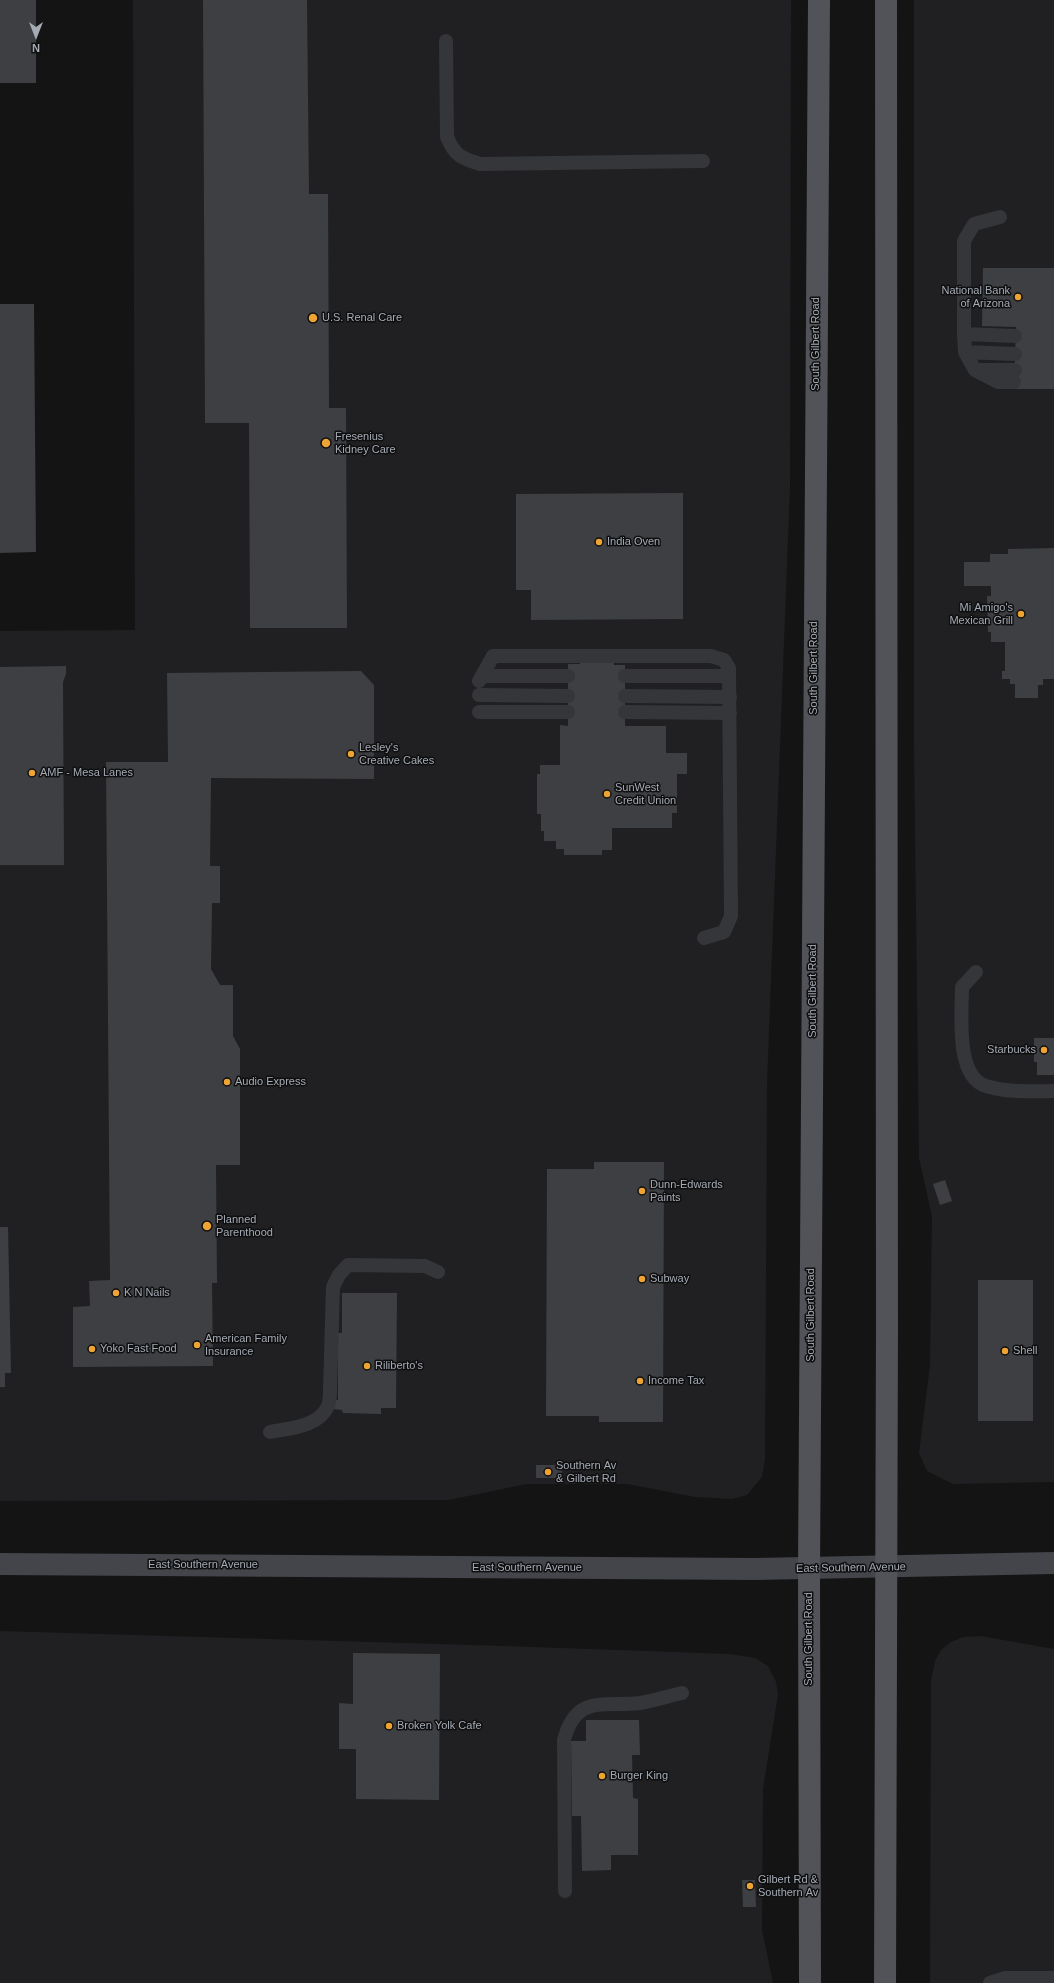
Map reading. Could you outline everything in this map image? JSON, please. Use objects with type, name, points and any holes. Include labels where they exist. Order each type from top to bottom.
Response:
[{"type":"main road","name":"South Gilbert Road","points":[[810,1983],[809,1569],[818,0]]},
{"type":"main road","points":[[885,1983],[887,1567],[886,0]]},
{"type":"main road","name":"East Southern Avenue","points":[[0,1564],[809,1569],[1054,1563]]},
{"type":"lane","points":[[446,41],[447,138],[453,152],[466,160],[480,164],[703,161]]},
{"type":"lane","points":[[1000,217],[974,224],[964,241],[965,352],[975,370],[998,382],[1015,376]]},
{"type":"lane","points":[[964,334],[1015,336]]},
{"type":"lane","points":[[965,352],[1015,354]]},
{"type":"lane","points":[[568,676],[480,678],[493,656],[711,656],[724,660],[729,668],[731,916],[724,932],[704,938]]},
{"type":"lane","points":[[626,676],[729,676]]},
{"type":"lane","points":[[479,695],[568,696]]},
{"type":"lane","points":[[626,696],[730,697]]},
{"type":"lane","points":[[479,712],[568,712]]},
{"type":"lane","points":[[626,712],[730,713]]},
{"type":"lane","points":[[976,972],[962,987],[963,1047],[965,1062],[973,1077],[985,1086],[996,1088],[1018,1091],[1054,1091]]},
{"type":"lane","points":[[270,1432],[303,1425],[319,1418],[328,1406],[330,1390],[333,1287],[339,1275],[348,1265],[425,1266],[438,1272]]},
{"type":"lane","points":[[565,1891],[564,1740],[568,1725],[578,1712],[592,1705],[640,1703],[682,1693]]},
{"type":"lane","points":[[990,1983],[1005,1978],[1054,1978]]},
{"type":"shaded area","points":[[133,0],[791,0],[790,487],[767,1083],[765,1459],[762,1477],[747,1495],[732,1499],[695,1497],[627,1484],[527,1484],[449,1500],[0,1501],[0,631],[135,630]]},
{"type":"shaded area","points":[[914,0],[1054,0],[1054,1482],[953,1484],[927,1471],[919,1453],[930,1365],[932,1216],[919,1158],[914,745]]},
{"type":"shaded area","points":[[0,1631],[730,1654],[755,1658],[768,1666],[776,1682],[778,1694],[763,1789],[762,1930],[773,1983],[0,1983]]},
{"type":"shaded area","points":[[981,1636],[1054,1649],[1054,1983],[930,1983],[931,1681],[935,1661],[941,1650],[951,1642],[963,1637]]},
{"type":"building","points":[[0,0],[36,0],[36,83],[0,83]]},
{"type":"building","points":[[203,0],[307,0],[309,194],[328,194],[329,408],[346,408],[347,628],[250,628],[249,423],[205,423]]},
{"type":"building","name":"National Bank of Arizona","points":[[983,268],[1054,268],[1054,389],[1014,389],[1016,327],[982,326]]},
{"type":"building","points":[[0,304],[34,304],[36,552],[0,553]]},
{"type":"building","name":"India Oven","points":[[683,493],[683,619],[531,620],[531,590],[516,590],[516,494]]},
{"type":"building","name":"Mi Amigo's Mexican Grill","points":[[1054,548],[1054,679],[1043,679],[1043,685],[1038,685],[1038,698],[1015,698],[1015,684],[1010,684],[1010,679],[1002,679],[1002,671],[1005,671],[1005,642],[991,642],[991,632],[988,632],[987,596],[991,596],[991,586],[964,586],[964,562],[990,562],[990,554],[1008,554],[1008,549]]},
{"type":"building","name":"SunWest Credit Union","points":[[580,660],[614,660],[614,665],[625,665],[625,726],[666,726],[666,753],[687,753],[687,774],[677,774],[677,813],[672,813],[672,828],[612,828],[612,850],[602,850],[602,855],[564,855],[564,849],[556,849],[556,841],[544,841],[544,831],[541,831],[541,814],[537,814],[537,774],[540,774],[540,765],[560,765],[560,725],[568,726],[568,664],[580,664]]},
{"type":"building","name":"AMF - Mesa Lanes","points":[[66,666],[66,674],[63,682],[64,865],[0,865],[0,667]]},
{"type":"building","points":[[361,671],[374,685],[374,779],[211,778],[210,866],[220,866],[220,903],[212,903],[211,969],[220,985],[233,985],[233,1036],[240,1049],[240,1165],[216,1165],[217,1283],[212,1283],[213,1366],[73,1367],[73,1307],[90,1306],[89,1281],[110,1280],[106,762],[168,762],[167,673]]},
{"type":"building","name":"Starbucks","points":[[1034,1038],[1054,1038],[1054,1075],[1037,1075],[1037,1062],[1034,1062]]},
{"type":"building","points":[[594,1162],[664,1162],[663,1422],[599,1422],[599,1416],[546,1416],[547,1169],[594,1169]]},
{"type":"building","points":[[945,1180],[952,1201],[940,1205],[933,1184]]},
{"type":"building","points":[[0,1227],[8,1227],[11,1373],[5,1373],[5,1387],[0,1387]]},
{"type":"building","name":"Shell","points":[[978,1280],[1033,1280],[1033,1421],[978,1421]]},
{"type":"building","name":"Riliberto's","points":[[342,1293],[397,1293],[396,1408],[381,1408],[381,1414],[343,1413],[342,1410],[334,1409],[334,1400],[338,1400],[338,1333],[342,1333]]},
{"type":"building","points":[[536,1465],[562,1465],[562,1478],[536,1478]]},
{"type":"building","name":"Broken Yolk Cafe","points":[[353,1653],[440,1654],[439,1800],[356,1799],[356,1749],[339,1749],[339,1703],[353,1704]]},
{"type":"building","name":"Burger King","points":[[586,1720],[639,1720],[640,1755],[632,1755],[633,1798],[638,1799],[638,1855],[611,1855],[611,1870],[582,1871],[581,1816],[572,1816],[571,1741],[586,1741]]},
{"type":"building","points":[[742,1880],[755,1880],[756,1907],[743,1907]]},
{"type":"place","name":"National Bank of Arizona","points":[[1018,297]]},
{"type":"place","name":"U.S. Renal Care","points":[[313,318]]},
{"type":"place","name":"Fresenius Kidney Care","points":[[326,443]]},
{"type":"place","name":"India Oven","points":[[599,542]]},
{"type":"place","name":"Mi Amigo's Mexican Grill","points":[[1021,614]]},
{"type":"place","name":"Lesley's Creative Cakes","points":[[351,754]]},
{"type":"place","name":"AMF - Mesa Lanes","points":[[32,773]]},
{"type":"place","name":"SunWest Credit Union","points":[[607,794]]},
{"type":"place","name":"Starbucks","points":[[1044,1050]]},
{"type":"place","name":"Audio Express","points":[[227,1082]]},
{"type":"place","name":"Dunn-Edwards Paints","points":[[642,1191]]},
{"type":"place","name":"Planned Parenthood","points":[[207,1226]]},
{"type":"place","name":"Subway","points":[[642,1279]]},
{"type":"place","name":"K N Nails","points":[[116,1293]]},
{"type":"place","name":"American Family Insurance","points":[[197,1345]]},
{"type":"place","name":"Yoko Fast Food","points":[[92,1349]]},
{"type":"place","name":"Shell","points":[[1005,1351]]},
{"type":"place","name":"Riliberto's","points":[[367,1366]]},
{"type":"place","name":"Income Tax","points":[[640,1381]]},
{"type":"place","name":"Southern Av & Gilbert Rd","points":[[548,1472]]},
{"type":"place","name":"Broken Yolk Cafe","points":[[389,1726]]},
{"type":"place","name":"Burger King","points":[[602,1776]]},
{"type":"place","name":"Gilbert Rd & Southern Av","points":[[750,1886]]}]
